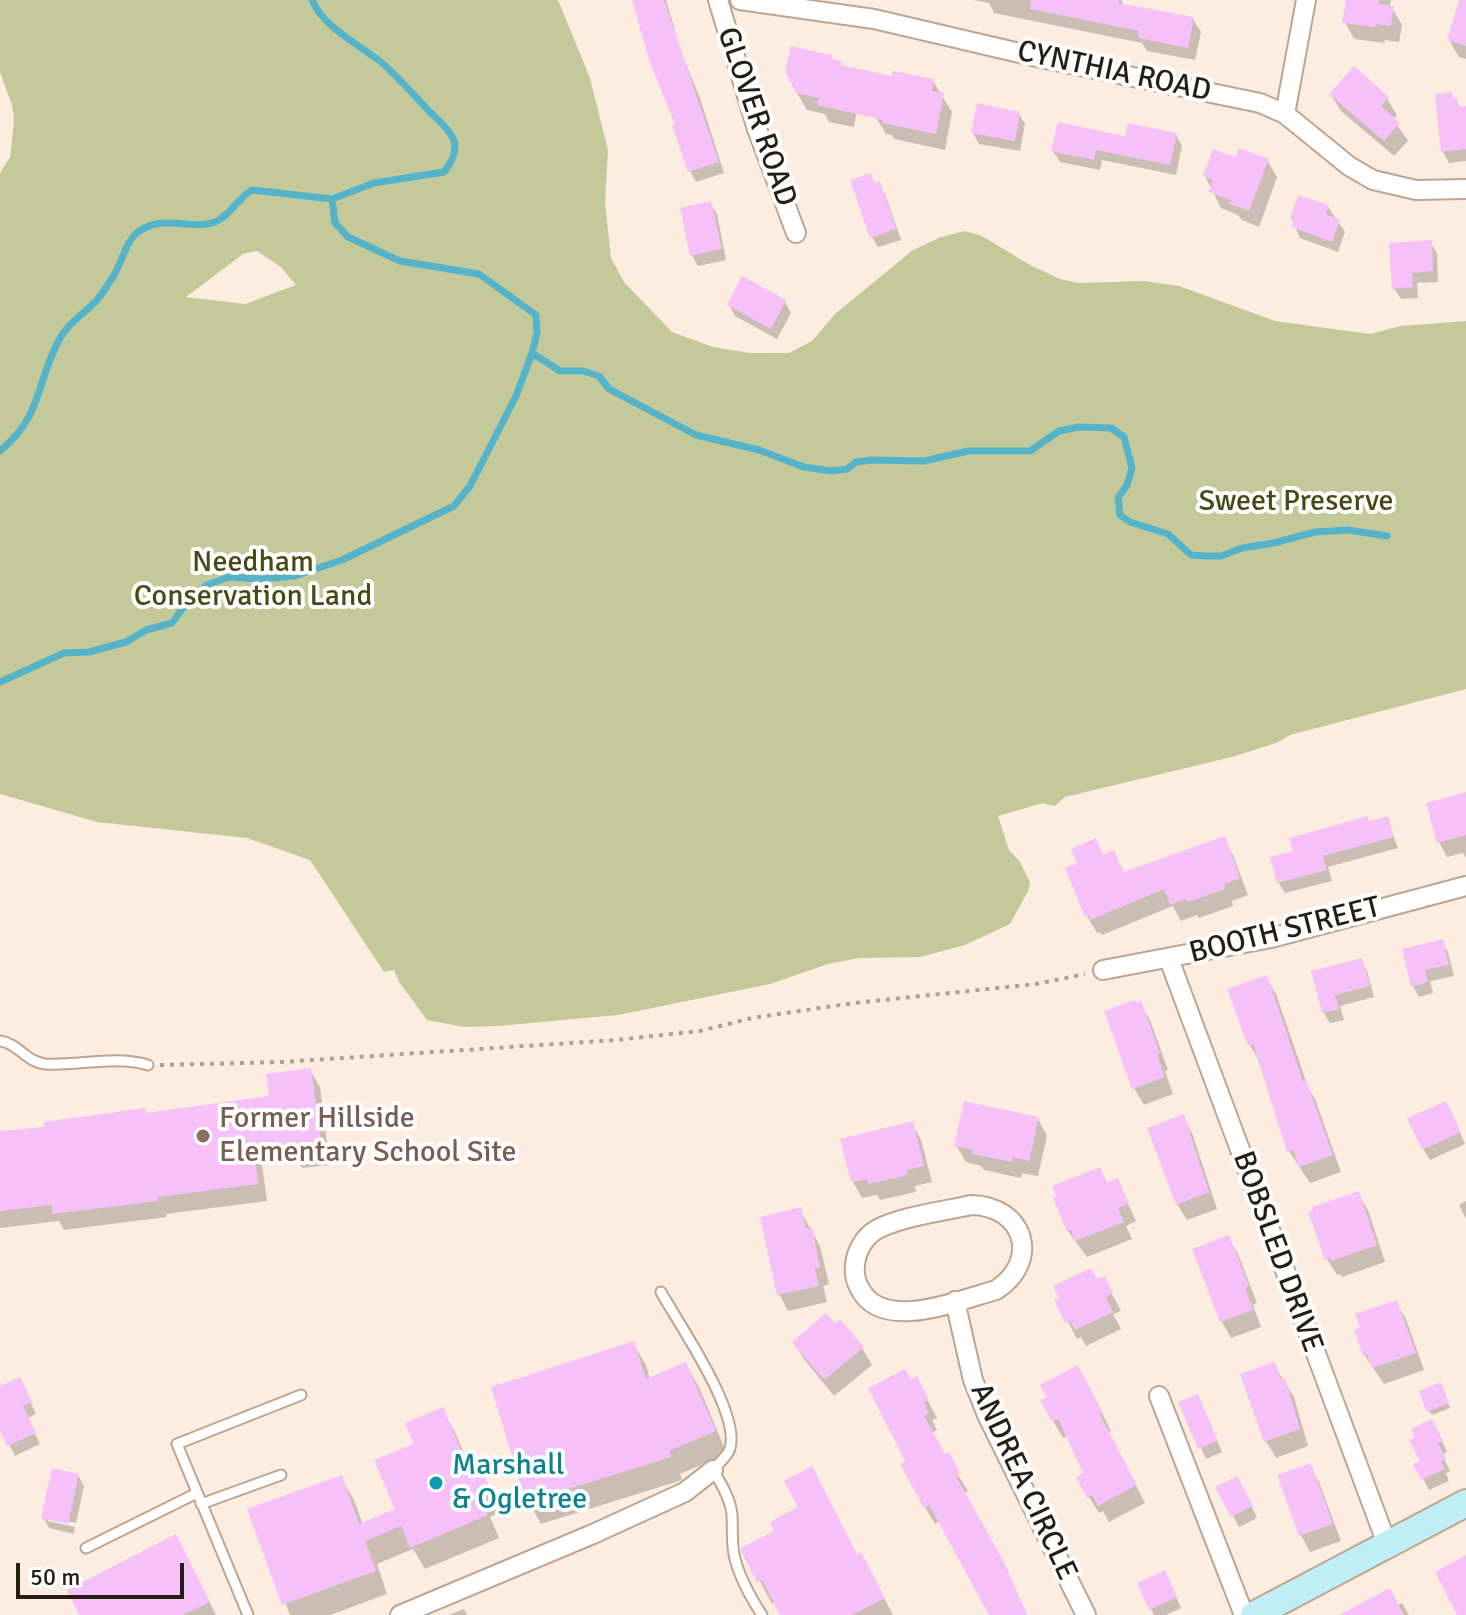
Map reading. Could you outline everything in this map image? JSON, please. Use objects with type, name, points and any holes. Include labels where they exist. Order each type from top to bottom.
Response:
[{"type":"main road","points":[[1254,1615],[1466,1503]]},
{"type":"street","name":"GLOVER ROAD","points":[[718,0],[757,129],[796,233]]},
{"type":"street","name":"CYNTHIA ROAD","points":[[740,0],[874,19],[1041,58],[1260,103],[1285,114],[1349,166],[1373,180],[1416,190],[1466,189]]},
{"type":"street","points":[[1285,114],[1306,0]]},
{"type":"street","name":"BOOTH STREET","points":[[1103,970],[1271,938],[1466,886]]},
{"type":"street","name":"BOBSLED DRIVE","points":[[1169,959],[1387,1544]]},
{"type":"street","points":[[971,1205],[988,1205],[1002,1211],[1016,1225],[1021,1239],[1021,1258],[1017,1270],[1009,1282],[996,1290],[955,1301],[903,1313],[877,1307],[864,1296],[857,1283],[854,1267],[859,1247],[874,1231],[890,1224],[971,1205]]},
{"type":"street","name":"ANDREA CIRCLE","points":[[955,1301],[973,1380],[987,1415],[1086,1615]]},
{"type":"street","points":[[1159,1396],[1244,1615]]},
{"type":"street","points":[[400,1615],[685,1492],[713,1470]]},
{"type":"lane","points":[[0,1041],[11,1043],[30,1060],[43,1064],[124,1060],[148,1065]]},
{"type":"lane","points":[[661,1292],[712,1376],[726,1415],[731,1433],[730,1450],[713,1470],[722,1483],[732,1513],[735,1560],[762,1615]]},
{"type":"lane","points":[[248,1615],[177,1444],[301,1395]]},
{"type":"lane","points":[[201,1504],[281,1475]]},
{"type":"lane","points":[[86,1548],[197,1493]]},
{"type":"path","points":[[148,1065],[282,1062],[616,1040],[700,1031],[752,1018],[854,1003],[1036,984],[1103,970]]},
{"type":"green space","points":[[0,0],[558,0],[590,78],[608,150],[605,202],[611,258],[624,282],[672,332],[713,347],[750,353],[789,353],[812,341],[835,314],[913,250],[941,237],[965,231],[982,236],[1060,279],[1079,283],[1144,281],[1179,286],[1275,321],[1370,334],[1401,326],[1466,321],[1466,689],[1290,735],[1276,743],[1232,757],[1065,797],[1055,806],[1043,803],[998,816],[1009,850],[1020,862],[1030,882],[1028,891],[1010,924],[965,945],[920,957],[859,958],[828,964],[770,984],[618,1015],[464,1027],[427,1020],[399,982],[394,970],[384,972],[310,860],[247,838],[97,822],[0,794],[0,173],[10,157],[14,120],[0,72]],"holes":[[[257,251],[281,267],[296,285],[245,304],[186,297],[243,254]]]},
{"type":"building","points":[[632,0],[664,0],[719,162],[688,172],[672,125],[675,124],[650,63]]},
{"type":"building","points":[[1031,0],[1119,0],[1118,3],[1194,17],[1188,48],[1138,38],[1139,31],[1030,9]]},
{"type":"building","points":[[1346,0],[1379,0],[1379,4],[1394,6],[1391,26],[1342,23]]},
{"type":"building","points":[[1459,0],[1466,0],[1466,46],[1447,40]]},
{"type":"building","points":[[791,46],[832,55],[831,59],[842,61],[841,65],[892,76],[893,71],[934,79],[932,91],[944,93],[936,134],[817,105],[819,98],[796,93],[785,71]]},
{"type":"building","points":[[1354,66],[1389,97],[1381,106],[1400,123],[1384,141],[1329,94]]},
{"type":"building","points":[[1452,92],[1453,98],[1457,98],[1458,107],[1466,106],[1466,149],[1441,152],[1435,94]]},
{"type":"building","points":[[977,103],[1020,112],[1015,141],[971,133]]},
{"type":"building","points":[[1058,122],[1125,136],[1128,123],[1177,133],[1170,165],[1096,150],[1094,160],[1051,151]]},
{"type":"building","points":[[1239,148],[1269,159],[1249,211],[1209,192],[1213,180],[1203,176],[1213,149],[1235,157]]},
{"type":"building","points":[[871,173],[874,183],[880,181],[896,229],[870,238],[850,180]]},
{"type":"building","points":[[1298,195],[1329,205],[1326,215],[1340,219],[1332,242],[1292,227],[1294,220],[1290,219]]},
{"type":"building","points":[[711,201],[722,249],[690,256],[680,208]]},
{"type":"building","points":[[1432,240],[1433,271],[1412,273],[1413,287],[1392,289],[1389,243]]},
{"type":"building","points":[[742,276],[786,300],[771,329],[727,305]]},
{"type":"building","points":[[1466,792],[1466,835],[1437,843],[1426,803]]},
{"type":"building","points":[[1368,816],[1369,821],[1388,816],[1394,837],[1323,856],[1327,870],[1277,883],[1270,857],[1293,851],[1289,838]]},
{"type":"building","points":[[1225,836],[1240,878],[1224,884],[1225,889],[1188,902],[1186,899],[1170,905],[1164,889],[1090,920],[1089,916],[1085,917],[1065,868],[1077,863],[1071,849],[1096,838],[1103,855],[1114,850],[1123,872]]},
{"type":"building","points":[[1443,939],[1449,965],[1425,970],[1428,982],[1411,987],[1402,949]]},
{"type":"building","points":[[1362,958],[1370,986],[1335,995],[1339,1009],[1322,1013],[1311,971]]},
{"type":"building","points":[[1267,975],[1303,1081],[1306,1080],[1333,1155],[1299,1167],[1293,1150],[1287,1152],[1253,1044],[1248,1046],[1227,989]]},
{"type":"building","points":[[1134,1000],[1136,1003],[1141,1001],[1160,1053],[1157,1054],[1165,1077],[1132,1089],[1104,1011]]},
{"type":"building","points":[[311,1068],[322,1148],[291,1152],[290,1144],[254,1149],[258,1184],[158,1197],[158,1201],[52,1214],[52,1205],[0,1211],[0,1131],[45,1127],[44,1122],[145,1108],[146,1113],[269,1096],[266,1074]]},
{"type":"building","points":[[964,1101],[1039,1117],[1029,1161],[1013,1157],[1012,1162],[972,1154],[973,1150],[954,1146]]},
{"type":"building","points":[[1446,1101],[1461,1132],[1422,1150],[1407,1118]]},
{"type":"building","points":[[1184,1114],[1209,1192],[1176,1205],[1147,1128]]},
{"type":"building","points":[[913,1121],[924,1166],[907,1170],[908,1175],[868,1184],[867,1179],[851,1182],[840,1139]]},
{"type":"building","points":[[1100,1167],[1107,1183],[1118,1178],[1129,1204],[1118,1208],[1124,1222],[1075,1241],[1071,1230],[1067,1232],[1053,1198],[1056,1196],[1052,1186]]},
{"type":"building","points":[[1359,1191],[1377,1245],[1331,1261],[1330,1258],[1325,1260],[1308,1212],[1313,1211],[1312,1207]]},
{"type":"building","points":[[801,1207],[806,1228],[812,1227],[820,1267],[815,1269],[819,1286],[777,1295],[760,1217]]},
{"type":"building","points":[[1229,1235],[1249,1286],[1245,1288],[1253,1310],[1220,1322],[1192,1249]]},
{"type":"building","points":[[1091,1268],[1097,1279],[1105,1276],[1113,1293],[1106,1297],[1113,1312],[1075,1330],[1070,1321],[1065,1323],[1054,1300],[1059,1298],[1053,1286]]},
{"type":"building","points":[[1397,1300],[1416,1353],[1372,1368],[1367,1355],[1363,1356],[1354,1330],[1360,1328],[1355,1314]]},
{"type":"building","points":[[826,1313],[835,1323],[840,1319],[864,1347],[824,1380],[792,1342]]},
{"type":"building","points":[[634,1341],[646,1379],[686,1362],[716,1431],[669,1451],[671,1457],[526,1502],[491,1387]]},
{"type":"building","points":[[1275,1362],[1281,1379],[1285,1378],[1300,1429],[1264,1442],[1240,1374]]},
{"type":"building","points":[[1078,1365],[1137,1485],[1098,1506],[1092,1495],[1087,1498],[1076,1477],[1083,1473],[1058,1419],[1052,1422],[1040,1400],[1047,1397],[1040,1385]]},
{"type":"building","points":[[905,1369],[911,1379],[917,1376],[929,1400],[924,1403],[929,1413],[924,1416],[945,1454],[949,1452],[960,1473],[956,1476],[1004,1562],[1027,1615],[989,1615],[929,1505],[924,1508],[900,1464],[905,1461],[868,1388]]},
{"type":"building","points":[[20,1377],[32,1402],[23,1406],[36,1433],[7,1446],[0,1431],[0,1386]]},
{"type":"building","points":[[1441,1382],[1449,1403],[1427,1412],[1419,1391]]},
{"type":"building","points":[[1198,1394],[1218,1441],[1198,1449],[1178,1402]]},
{"type":"building","points":[[443,1407],[472,1476],[483,1471],[490,1490],[479,1494],[488,1515],[410,1548],[401,1526],[365,1541],[376,1571],[282,1605],[247,1509],[342,1475],[359,1524],[395,1509],[374,1460],[414,1444],[405,1423]]},
{"type":"building","points":[[1432,1419],[1443,1441],[1438,1443],[1446,1459],[1441,1461],[1445,1469],[1421,1480],[1413,1464],[1420,1461],[1409,1440],[1415,1437],[1411,1429]]},
{"type":"building","points":[[1311,1463],[1333,1524],[1299,1536],[1277,1475]]},
{"type":"building","points":[[812,1466],[857,1554],[861,1552],[885,1598],[852,1615],[780,1615],[762,1580],[757,1582],[741,1551],[741,1548],[774,1531],[770,1522],[798,1507],[784,1481]]},
{"type":"building","points":[[52,1468],[79,1474],[68,1524],[41,1518]]},
{"type":"building","points":[[1237,1476],[1253,1506],[1231,1517],[1215,1487]]},
{"type":"building","points":[[176,1534],[210,1602],[183,1615],[79,1615],[67,1590]]},
{"type":"building","points":[[1466,1555],[1466,1615],[1457,1615],[1435,1572]]},
{"type":"building","points":[[1165,1570],[1177,1597],[1149,1610],[1137,1583]]},
{"type":"building","points":[[1390,1588],[1404,1615],[1339,1615]]},
{"type":"waterway","points":[[0,451],[14,438],[32,412],[52,355],[63,334],[101,294],[138,232],[157,224],[215,222],[252,190],[332,199],[374,183],[444,172],[451,162],[455,145],[449,132],[381,62],[324,19],[312,0]]},
{"type":"waterway","points":[[0,682],[64,653],[89,652],[126,642],[146,630],[172,623],[187,602],[207,585],[229,577],[262,579],[295,576],[342,560],[454,506],[470,486],[516,396],[537,333],[536,315],[479,274],[400,261],[348,237],[335,223],[332,199]]},
{"type":"waterway","points":[[532,353],[560,371],[583,371],[599,376],[609,389],[696,435],[759,450],[804,467],[832,471],[872,460],[924,461],[968,451],[1030,451],[1059,431],[1079,427],[1111,428],[1124,437],[1132,468],[1127,485],[1118,498],[1120,515],[1130,522],[1168,534],[1191,555],[1221,556],[1242,548],[1315,532],[1348,530],[1387,536]]},
{"type":"place","name":"Former Hillside Elementary School Site","points":[[203,1136]]},
{"type":"place","name":"Marshall & Ogletree","points":[[436,1483]]},
{"type":"park label","name":"Sweet Preserve","points":[[1296,502]]},
{"type":"park label","name":"Needham Conservation Land","points":[[253,580]]}]
